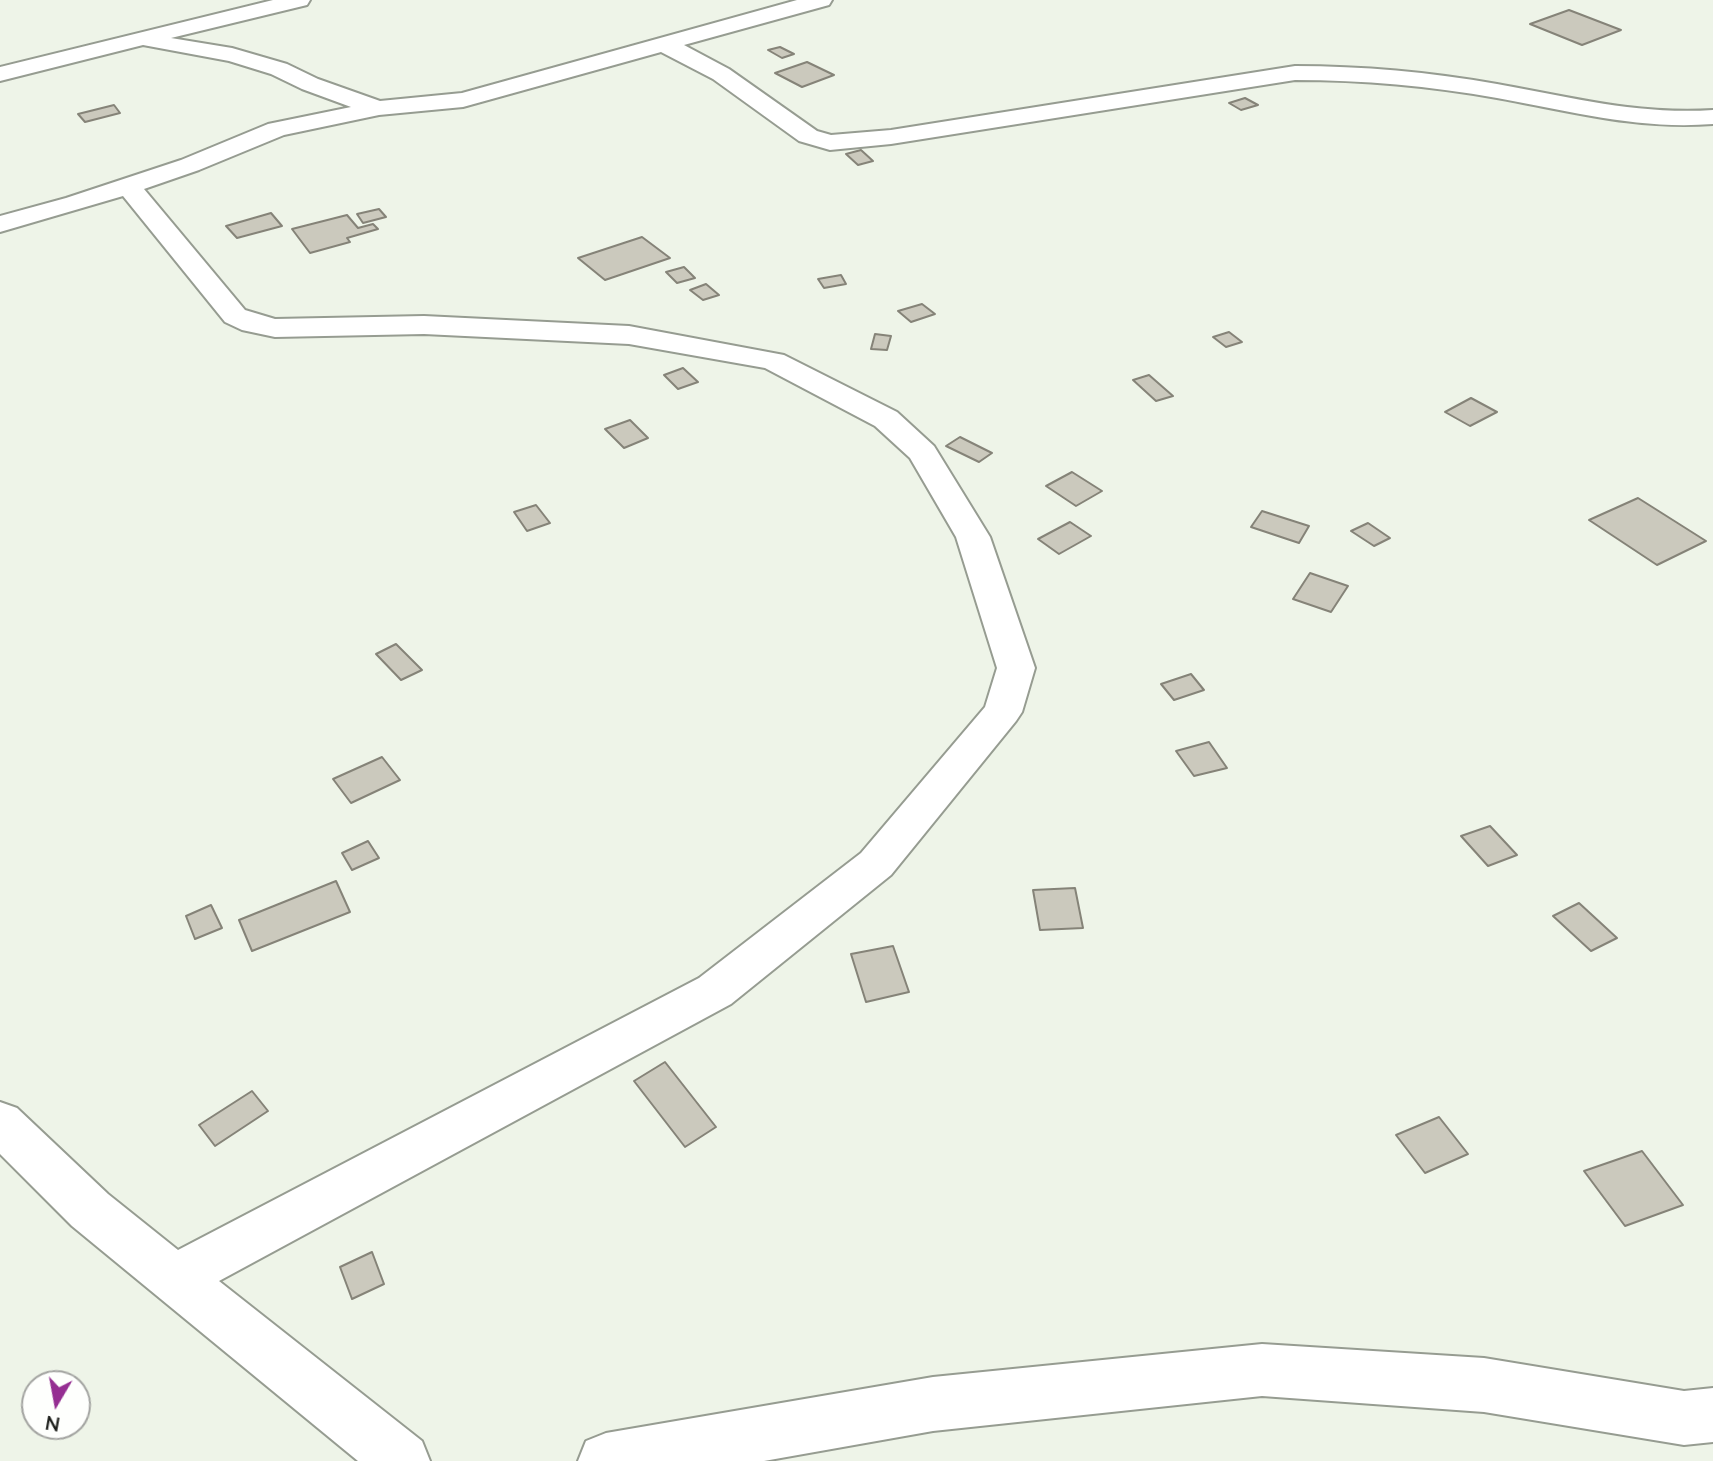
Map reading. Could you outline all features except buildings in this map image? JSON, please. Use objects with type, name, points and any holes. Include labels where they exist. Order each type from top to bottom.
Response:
[{"type":"street","points":[[0,74],[136,38],[299,0]]},
{"type":"street","points":[[0,224],[190,165],[277,129],[379,108],[463,100],[821,0]]},
{"type":"street","points":[[136,38],[232,55],[279,69],[310,84],[379,108]]},
{"type":"street","points":[[664,44],[721,74],[808,135],[830,143],[891,137],[1295,73],[1344,72],[1496,90],[1629,118],[1667,121],[1713,117]]},
{"type":"street","points":[[128,186],[235,316],[252,324],[275,328],[424,325],[629,335],[773,361],[886,419],[923,453],[973,537],[1016,668],[1003,712],[876,864],[715,991],[175,1278]]},
{"type":"street","points":[[0,1123],[90,1210],[402,1461]]},
{"type":"street","points":[[606,1461],[933,1404],[1262,1370],[1484,1385],[1684,1418],[1713,1415]]}]
